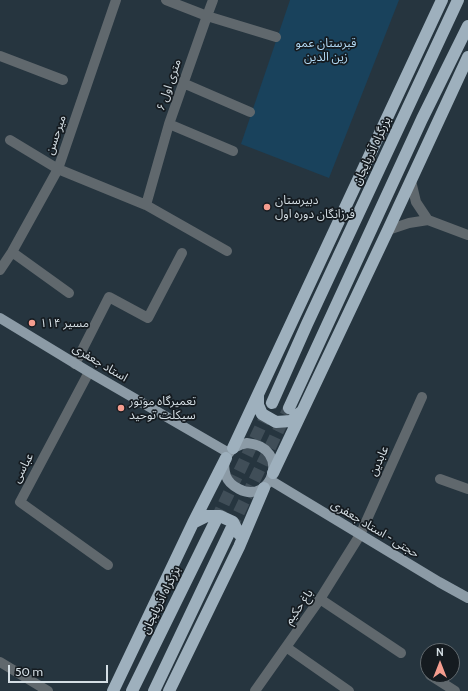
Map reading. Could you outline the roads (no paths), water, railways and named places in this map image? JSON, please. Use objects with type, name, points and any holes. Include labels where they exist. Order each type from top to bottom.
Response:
[{"type":"highway","points":[[113,691],[193,523],[230,453],[442,0]]},
{"type":"highway","name":"بزرگراه آذربایجان","points":[[272,403],[306,324],[458,0]]},
{"type":"highway","points":[[289,408],[419,126],[468,26]]},
{"type":"highway","points":[[169,691],[240,547],[269,480],[388,230],[468,57]]},
{"type":"highway","points":[[258,394],[258,406],[262,414],[276,422],[291,421],[302,411]]},
{"type":"highway","points":[[193,523],[207,516],[220,516],[233,522],[239,533],[240,547]]},
{"type":"highway","name":"بزرگراه آذربایجان","points":[[132,691],[216,520]]},
{"type":"highway","points":[[154,691],[231,529]]},
{"type":"main road","name":"استاد جعفری","points":[[0,318],[89,372],[230,453]]},
{"type":"main road","points":[[247,443],[262,446],[272,458],[273,465],[269,480],[253,491],[243,491],[234,487],[227,478],[224,468],[230,453],[240,444],[247,443]]},
{"type":"main road","name":"حجتی - استاد جعفری","points":[[269,480],[468,598]]},
{"type":"street","name":"میرحسن","points":[[0,270],[12,252],[58,169],[116,0]]},
{"type":"street","points":[[166,0],[207,16],[276,37]]},
{"type":"street","name":"۶ متری اول","points":[[146,205],[169,124],[214,0]]},
{"type":"street","points":[[0,56],[63,80]]},
{"type":"street","points":[[183,83],[250,112]]},
{"type":"street","points":[[169,124],[233,151]]},
{"type":"street","points":[[10,140],[58,169],[146,205],[227,252]]},
{"type":"street","points":[[411,180],[416,202],[428,220]]},
{"type":"street","points":[[388,230],[409,222],[428,220],[468,235]]},
{"type":"street","points":[[12,252],[69,293]]},
{"type":"street","points":[[76,364],[109,297],[148,318],[182,253]]},
{"type":"street","name":"عباسی","points":[[89,372],[20,502],[108,565]]},
{"type":"street","name":"عابدین","points":[[360,535],[422,397]]},
{"type":"street","points":[[440,479],[468,489]]},
{"type":"street","name":"باغ حکیم","points":[[255,691],[320,599],[360,535]]},
{"type":"street","points":[[320,599],[401,653]]},
{"type":"street","points":[[286,647],[349,691]]},
{"type":"street","points":[[0,662],[48,691]]},
{"type":"street","points":[[442,683],[455,691]]},
{"type":"tunnel","points":[[216,520],[272,403]]},
{"type":"tunnel","points":[[231,529],[289,408]]},
{"type":"place","name":"دبیرستان فرزانگان دوره اول","points":[[267,207]]},
{"type":"place","name":"مسیر ۱۱۴","points":[[32,323]]},
{"type":"place","name":"تعمیرگاه موتور سیکلت توحید","points":[[121,408]]},
{"type":"park label","name":"قبرستان عمو زین الدین","points":[[326,50]]}]
